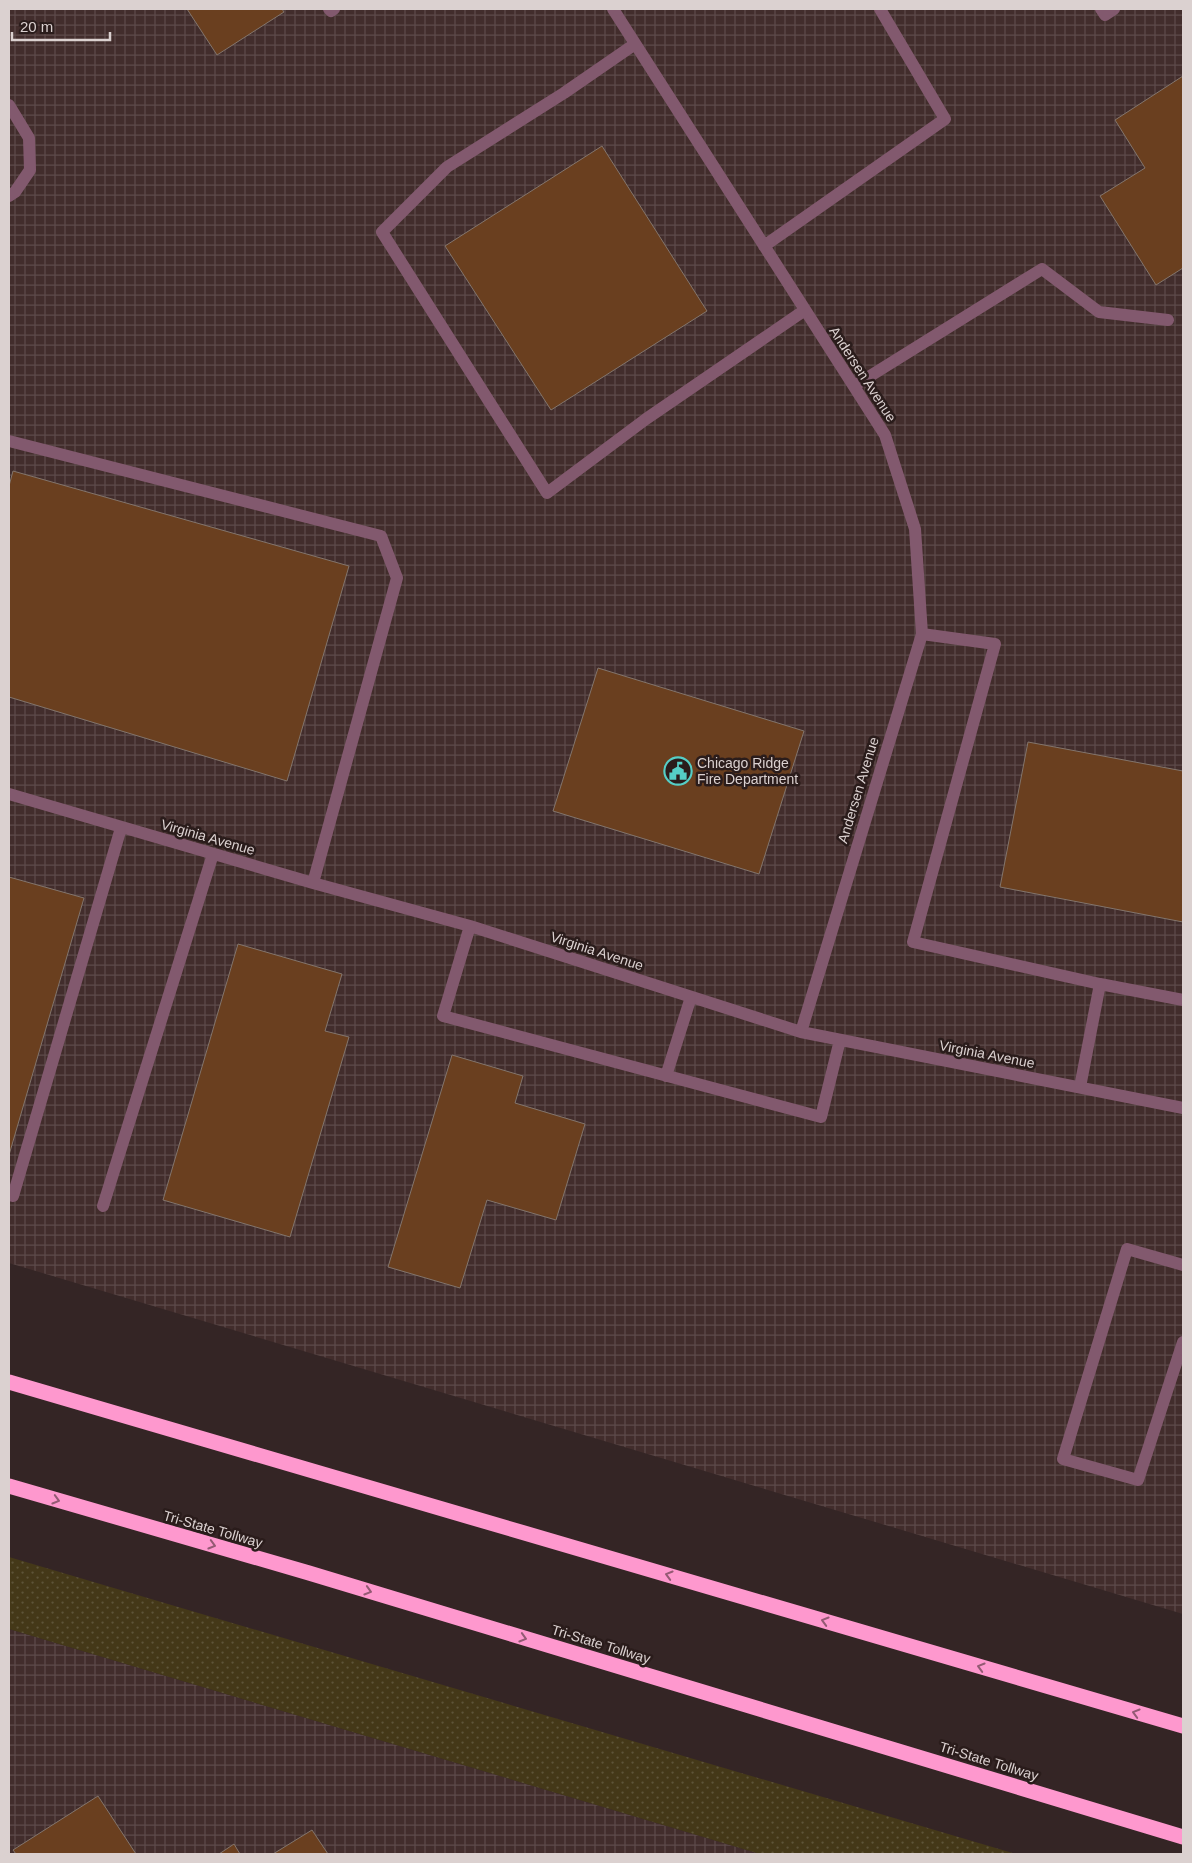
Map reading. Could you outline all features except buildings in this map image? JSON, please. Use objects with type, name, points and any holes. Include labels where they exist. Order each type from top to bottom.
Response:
[{"type":"highway","points":[[9,1382],[1183,1726]]},
{"type":"highway","name":"Tri-State Tollway","points":[[9,1486],[328,1579],[1183,1837]]},
{"type":"street","points":[[329,9],[330,11],[334,9]]},
{"type":"street","name":"Andersen Avenue","points":[[613,9],[885,435],[915,529],[922,634],[801,1032]]},
{"type":"street","points":[[764,246],[945,119],[880,9]]},
{"type":"street","points":[[1101,9],[1105,15],[1114,9]]},
{"type":"street","points":[[635,44],[564,93],[448,167],[382,232],[547,492],[646,419],[804,310]]},
{"type":"street","points":[[9,105],[29,138],[30,170],[9,196]]},
{"type":"street","points":[[854,386],[1042,269],[1099,312],[1168,320]]},
{"type":"street","points":[[9,441],[381,536],[397,578],[313,883]]},
{"type":"street","points":[[922,634],[995,644],[913,942],[1100,984],[1183,1000]]},
{"type":"street","name":"Virginia Avenue","points":[[9,794],[313,883],[470,926],[801,1032],[1183,1108]]},
{"type":"street","points":[[9,1195],[13,1196],[121,828]]},
{"type":"street","points":[[103,1206],[213,854]]},
{"type":"street","points":[[470,926],[443,1016],[821,1117],[840,1040]]},
{"type":"street","points":[[1080,1088],[1100,984]]},
{"type":"street","points":[[666,1076],[691,997]]},
{"type":"street","points":[[1183,1265],[1127,1249],[1063,1458],[1138,1480],[1183,1342]]},
{"type":"shaded area","points":[[9,9],[1183,9],[1183,1614],[9,1263]]},
{"type":"shaded area","points":[[9,1557],[1016,1854],[760,1854],[9,1629]]},
{"type":"shaded area","points":[[9,1629],[760,1854],[9,1854]]},
{"type":"place","name":"Chicago Ridge Fire Department","points":[[678,771]]}]
